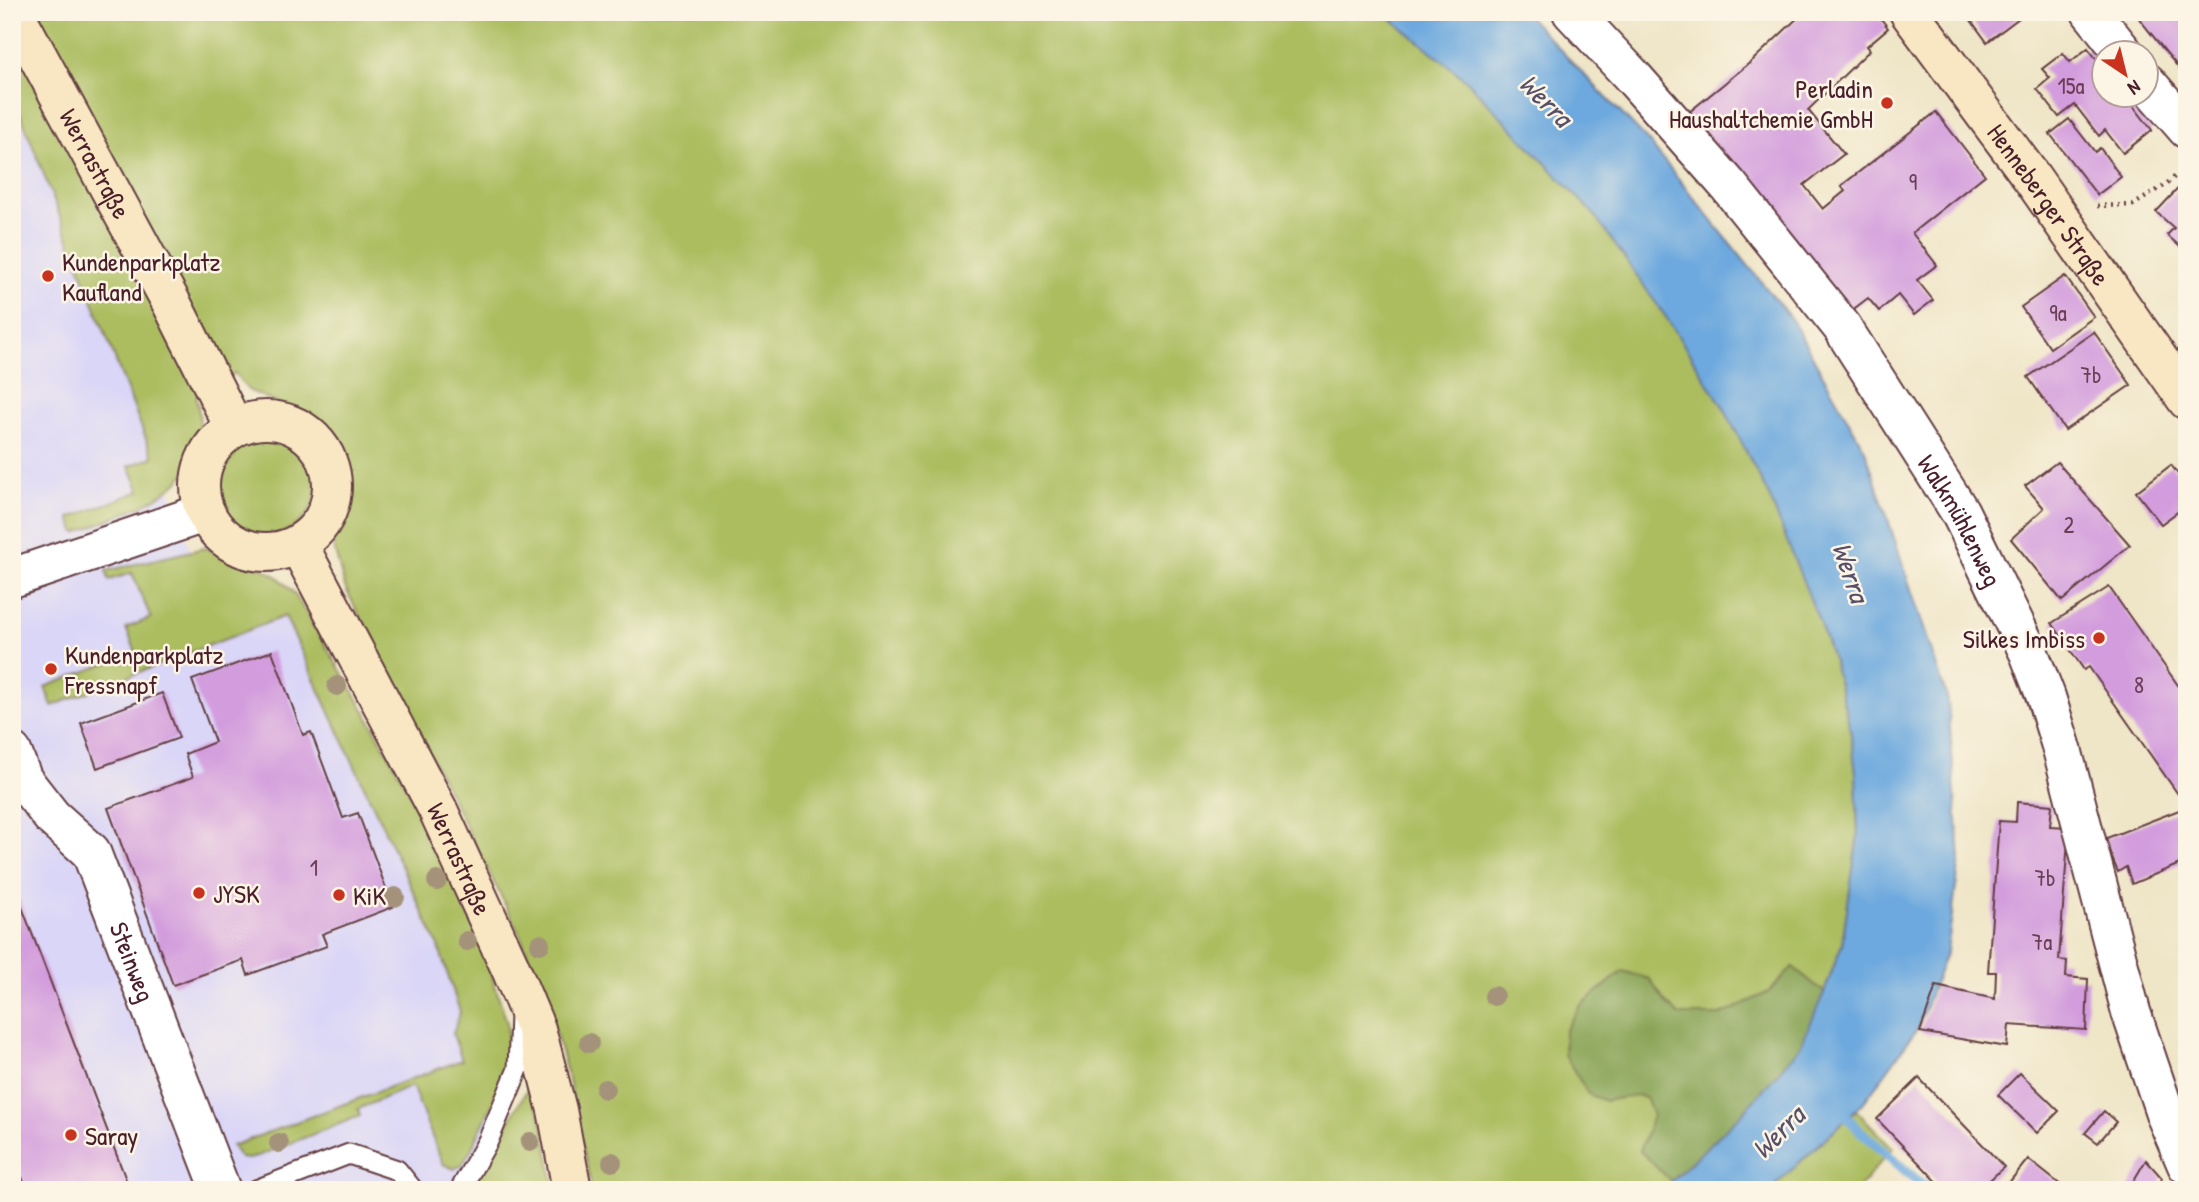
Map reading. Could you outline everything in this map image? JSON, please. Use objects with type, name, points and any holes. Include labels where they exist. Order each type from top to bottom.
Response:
[{"type":"street","name":"Werrastraße","points":[[14,12],[172,304],[234,427]]},
{"type":"street","name":"Walkmühlenweg","points":[[1572,12],[1719,175],[1842,327],[1959,512],[2029,653],[2046,697],[2131,1012],[2166,1116],[2187,1164]]},
{"type":"street","name":"Henneberger Straße","points":[[1909,12],[2083,251],[2187,400]]},
{"type":"street","points":[[2091,12],[2112,38]]},
{"type":"street","points":[[2160,97],[2187,129]]},
{"type":"street","points":[[272,419],[291,424],[308,434],[321,447],[333,482],[331,500],[315,531],[298,544],[281,551],[245,549],[230,542],[216,530],[204,513],[199,484],[201,469],[213,446],[234,427],[253,420],[272,419]]},
{"type":"street","points":[[12,578],[204,513]]},
{"type":"street","name":"Werrastraße","points":[[298,544],[438,810],[520,993],[539,1043],[557,1110],[572,1190]]},
{"type":"street","name":"Steinweg","points":[[12,752],[23,779],[52,817],[91,852],[221,1190]]},
{"type":"lane","points":[[460,1190],[488,1141],[518,1069],[520,993]]},
{"type":"lane","points":[[256,1190],[349,1154],[397,1170],[413,1190]]},
{"type":"path","points":[[2083,251],[2103,229],[2094,206],[2133,205],[2164,186],[2187,166]]},
{"type":"shaded area","points":[[12,76],[157,454],[196,566],[287,613],[447,952],[509,1168],[495,1190],[12,1190]]},
{"type":"green space","points":[[12,12],[1383,12],[1465,79],[1593,213],[1668,320],[1724,408],[1769,496],[1812,600],[1833,661],[1850,727],[1856,772],[1858,836],[1842,944],[1824,993],[1743,1113],[1662,1190],[592,1190],[569,1080],[549,1009],[519,932],[345,587],[331,537],[344,492],[344,467],[336,445],[323,427],[248,390],[235,373],[196,397],[200,428],[196,453],[186,473],[169,489],[149,502],[76,533],[70,518],[140,491],[129,466],[153,457],[12,92]]},
{"type":"green space","points":[[266,433],[285,437],[302,448],[313,465],[317,484],[313,503],[302,520],[285,531],[266,535],[247,531],[230,520],[219,503],[215,484],[219,465],[230,448],[247,437]]},
{"type":"green space","points":[[204,548],[250,561],[278,577],[294,593],[365,711],[431,831],[480,939],[507,1023],[508,1058],[495,1099],[471,1150],[462,1165],[454,1169],[443,1164],[412,1086],[358,1109],[360,1116],[250,1159],[240,1158],[232,1146],[462,1060],[453,1034],[460,1012],[438,945],[285,616],[52,706],[45,687],[136,652],[126,628],[151,618],[132,573],[109,580],[106,571]]},
{"type":"green space","points":[[1793,967],[1825,993],[1800,1047],[1743,1113],[1671,1181],[1640,1151],[1653,1116],[1647,1099],[1637,1095],[1605,1101],[1588,1094],[1564,1054],[1565,1031],[1580,1006],[1623,971],[1650,979],[1666,1003],[1679,1015],[1721,1015],[1769,992]]},
{"type":"green space","points":[[531,1083],[543,1125],[555,1190],[469,1190]]},
{"type":"green space","points":[[1856,1110],[1893,1148],[1857,1190],[1770,1190]]},
{"type":"water","name":"Werra","points":[[1383,12],[1524,12],[1648,141],[1792,320],[1865,450],[1948,701],[1960,859],[1947,951],[1917,1029],[1864,1102],[1770,1190],[1662,1190],[1743,1113],[1800,1047],[1842,944],[1858,836],[1856,772],[1850,727],[1833,661],[1769,496],[1724,408],[1668,320],[1593,213],[1465,79]]},
{"type":"building","points":[[1804,12],[1876,12],[1888,28],[1867,46],[1870,50],[1808,110],[1844,154],[1804,185],[1823,209],[1845,191],[1841,186],[1936,112],[1985,175],[1912,233],[1937,265],[1917,280],[1933,300],[1914,315],[1898,295],[1879,311],[1868,298],[1847,314],[1683,117],[1752,61]]},
{"type":"building","points":[[1965,12],[2027,12],[1987,42]]},
{"type":"building","points":[[2134,12],[2187,12],[2187,78],[2160,45],[2160,38],[2155,38]]},
{"type":"building","points":[[2088,48],[2090,51],[2090,108],[2135,108],[2152,130],[2123,153],[2105,130],[2099,136],[2075,105],[2059,117],[2037,89],[2050,78],[2042,69],[2063,53],[2070,62]]},
{"type":"building","points":[[2069,119],[2095,152],[2100,148],[2121,177],[2097,195],[2050,134]]},
{"type":"building","points":[[2187,179],[2187,253],[2167,235],[2174,228],[2156,212]]},
{"type":"building","points":[[2065,276],[2094,317],[2050,348],[2021,307]]},
{"type":"building","points":[[2094,332],[2131,385],[2065,430],[2028,377]]},
{"type":"building","points":[[2057,462],[2130,545],[2062,601],[2011,539],[2044,508],[2025,486]]},
{"type":"building","points":[[2171,465],[2187,486],[2187,505],[2161,524],[2136,492]]},
{"type":"building","points":[[2109,587],[2187,698],[2187,807],[2089,667],[2084,670],[2052,623]]},
{"type":"building","points":[[272,651],[303,735],[311,732],[343,818],[358,813],[393,907],[322,934],[327,946],[248,975],[243,960],[173,985],[108,808],[193,777],[185,754],[215,742],[192,680]]},
{"type":"building","points":[[162,693],[179,738],[97,768],[81,723]]},
{"type":"building","points":[[2017,802],[2052,805],[2050,826],[2069,827],[2059,960],[2067,961],[2066,977],[2088,979],[2086,1030],[2009,1025],[2007,1047],[1920,1032],[1936,986],[1995,999],[1996,972],[1988,972],[1999,821],[2016,822]]},
{"type":"building","points":[[2187,807],[2187,861],[2132,884],[2126,867],[2118,872],[2104,839]]},
{"type":"building","points":[[12,881],[130,1190],[27,1190],[12,1151]]},
{"type":"building","points":[[2020,1073],[2059,1111],[2037,1133],[1998,1095]]},
{"type":"building","points":[[1919,1078],[2004,1167],[1979,1190],[1945,1190],[1877,1119]]},
{"type":"building","points":[[2104,1111],[2116,1122],[2098,1143],[2085,1133]]},
{"type":"building","points":[[2028,1159],[2067,1190],[2003,1190]]},
{"type":"building","points":[[2146,1160],[2162,1178],[2158,1190],[2128,1190]]},
{"type":"waterway","points":[[1840,1109],[1858,1129],[1928,1190]]},
{"type":"place","name":"Perladin Haushaltchemie GmbH","points":[[1887,103]]},
{"type":"place","name":"Kundenparkplatz Kaufland","points":[[48,276]]},
{"type":"place","name":"Silkes Imbiss","points":[[2099,638]]},
{"type":"place","name":"Kundenparkplatz Fressnapf","points":[[51,669]]},
{"type":"place","name":"JYSK","points":[[199,893]]},
{"type":"place","name":"KiK","points":[[339,895]]},
{"type":"place","name":"Saray","points":[[71,1135]]}]
